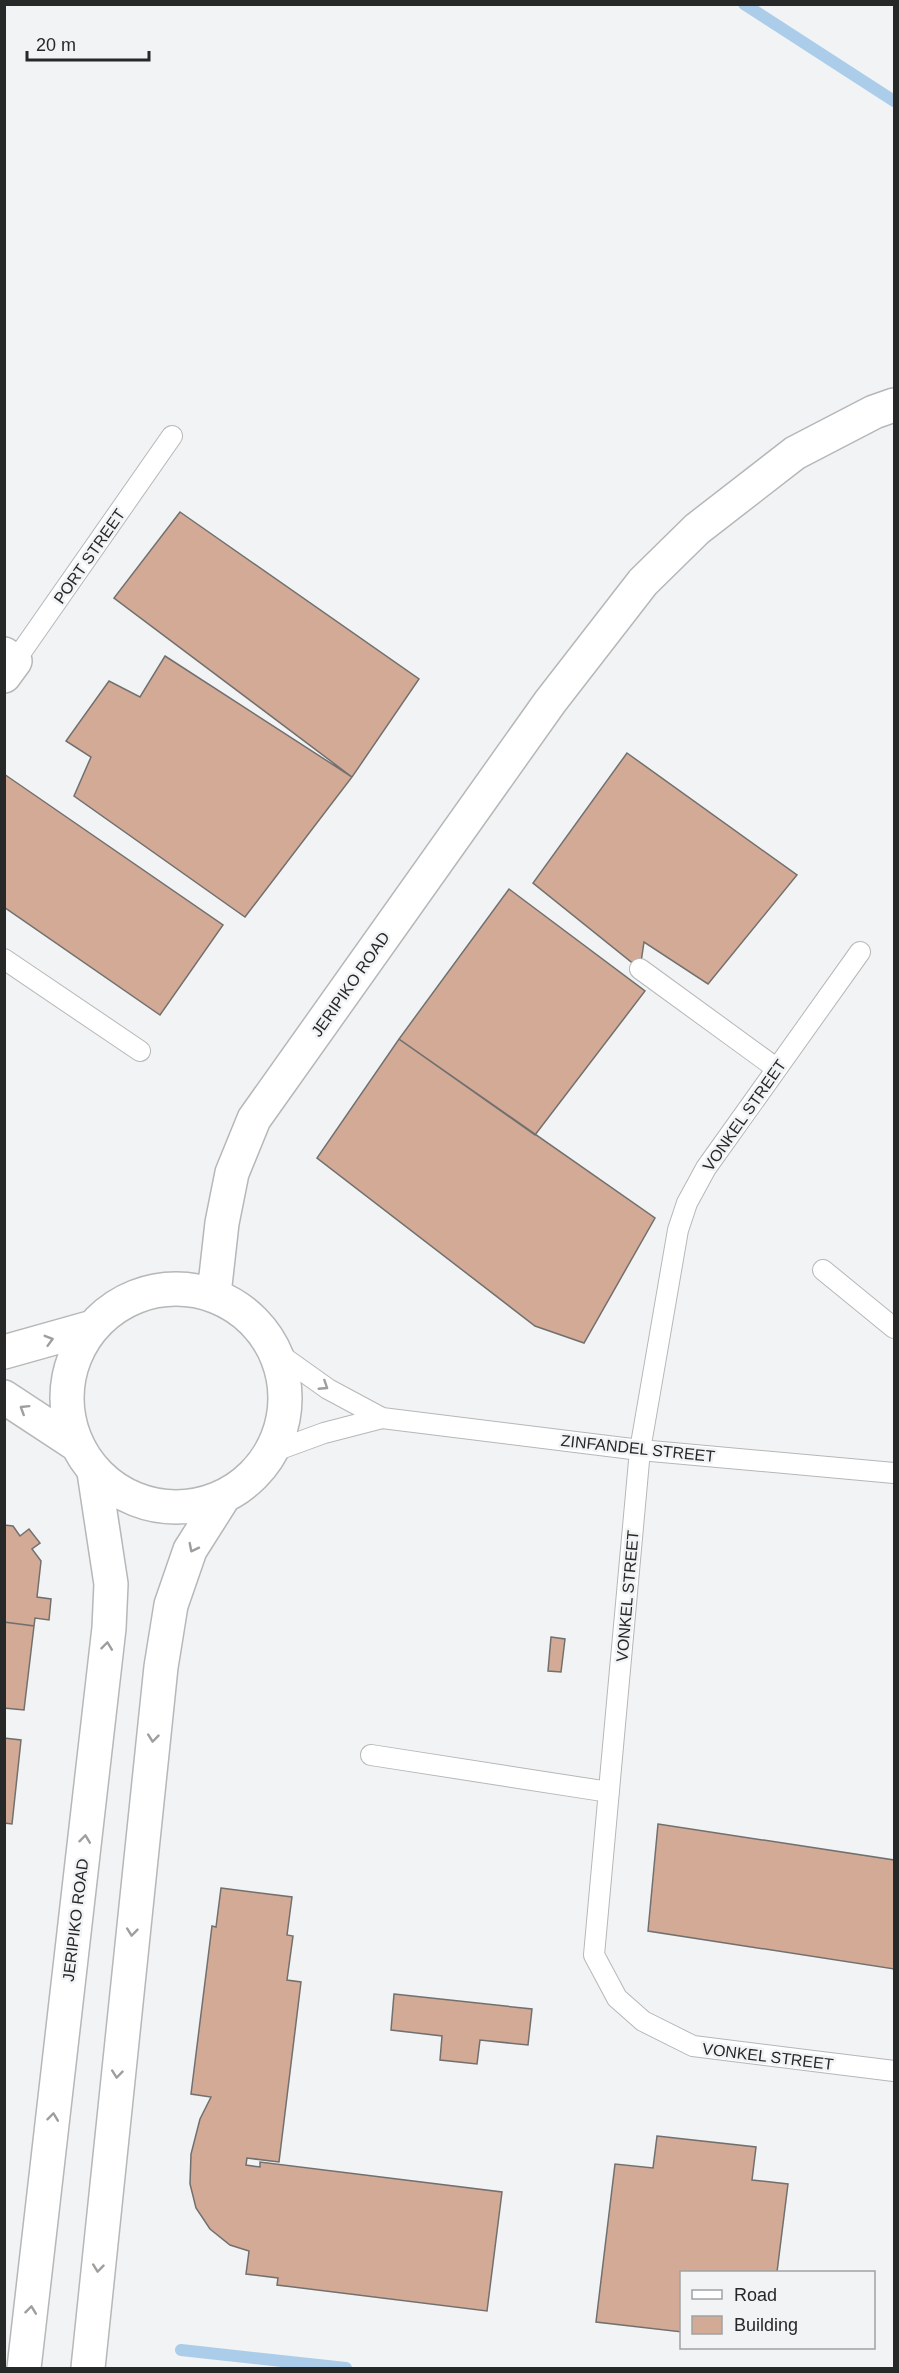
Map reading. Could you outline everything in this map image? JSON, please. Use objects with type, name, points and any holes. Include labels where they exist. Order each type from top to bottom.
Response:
[{"type":"street","name":"JERIPIKO ROAD","points":[[214,1294],[222,1223],[232,1173],[254,1119],[550,702],[643,582],[697,529],[795,453],[874,412],[894,405]]},
{"type":"street","points":[[4,1352],[93,1327],[118,1305],[148,1291],[182,1288],[214,1294],[240,1308],[261,1327],[276,1352],[284,1377],[286,1402],[282,1428],[272,1452],[251,1479],[223,1498],[189,1508],[154,1506],[121,1494],[85,1459],[4,1397]]},
{"type":"street","name":"JERIPIKO ROAD","points":[[24,2368],[109,1628],[111,1584],[85,1459],[68,1416],[67,1384],[76,1354],[93,1327]]},
{"type":"street","points":[[88,2368],[161,1667],[171,1605],[190,1550],[223,1498]]},
{"type":"lane","name":"PORT STREET","points":[[8,664],[172,436]]},
{"type":"lane","name":"VONKEL STREET","points":[[860,952],[706,1168],[687,1203],[678,1230],[640,1450],[594,1955],[616,1998],[643,2021],[693,2046],[894,2071]]},
{"type":"lane","points":[[4,959],[140,1051]]},
{"type":"lane","points":[[640,969],[776,1068]]},
{"type":"lane","points":[[824,1270],[894,1328]]},
{"type":"lane","name":"ZINFANDEL STREET","points":[[276,1352],[328,1389],[382,1418],[640,1450],[894,1473]]},
{"type":"lane","name":"ZINFANDEL STREET","points":[[272,1452],[324,1433],[382,1418]]},
{"type":"lane","points":[[370,1755],[609,1792]]},
{"type":"building","points":[[180,512],[419,679],[352,777],[114,598]]},
{"type":"building","points":[[165,656],[352,777],[245,917],[74,796],[91,757],[66,741],[109,681],[140,697]]},
{"type":"building","points":[[627,753],[797,875],[708,984],[644,942],[640,969],[533,883]]},
{"type":"building","points":[[4,774],[223,925],[160,1015],[4,907]]},
{"type":"building","points":[[509,889],[645,991],[535,1135],[399,1039]]},
{"type":"building","points":[[399,1039],[655,1218],[584,1343],[535,1326],[317,1158]]},
{"type":"building","points":[[4,1525],[13,1526],[20,1536],[29,1529],[40,1543],[32,1549],[41,1561],[37,1597],[51,1599],[49,1620],[35,1618],[34,1626],[4,1622]]},
{"type":"building","points":[[4,1622],[34,1626],[24,1710],[4,1708]]},
{"type":"building","points":[[551,1637],[565,1639],[561,1672],[548,1671]]},
{"type":"building","points":[[4,1738],[21,1740],[12,1824],[4,1823]]},
{"type":"building","points":[[658,1824],[894,1860],[894,1969],[648,1931]]},
{"type":"building","points":[[221,1888],[292,1897],[287,1935],[293,1936],[287,1980],[301,1982],[279,2162],[247,2158],[246,2165],[260,2167],[260,2162],[502,2192],[487,2311],[277,2285],[278,2278],[246,2274],[249,2251],[230,2245],[210,2229],[196,2208],[190,2184],[191,2154],[200,2119],[211,2097],[191,2094],[212,1926],[216,1927]]},
{"type":"building","points":[[394,1994],[532,2009],[528,2045],[480,2040],[477,2064],[440,2060],[442,2036],[391,2030]]},
{"type":"building","points":[[657,2136],[756,2147],[752,2180],[788,2184],[777,2271],[680,2271],[680,2332],[596,2322],[615,2164],[653,2168]]},
{"type":"waterway","points":[[744,4],[894,101]]},
{"type":"waterway","points":[[181,2350],[346,2368]]}]
